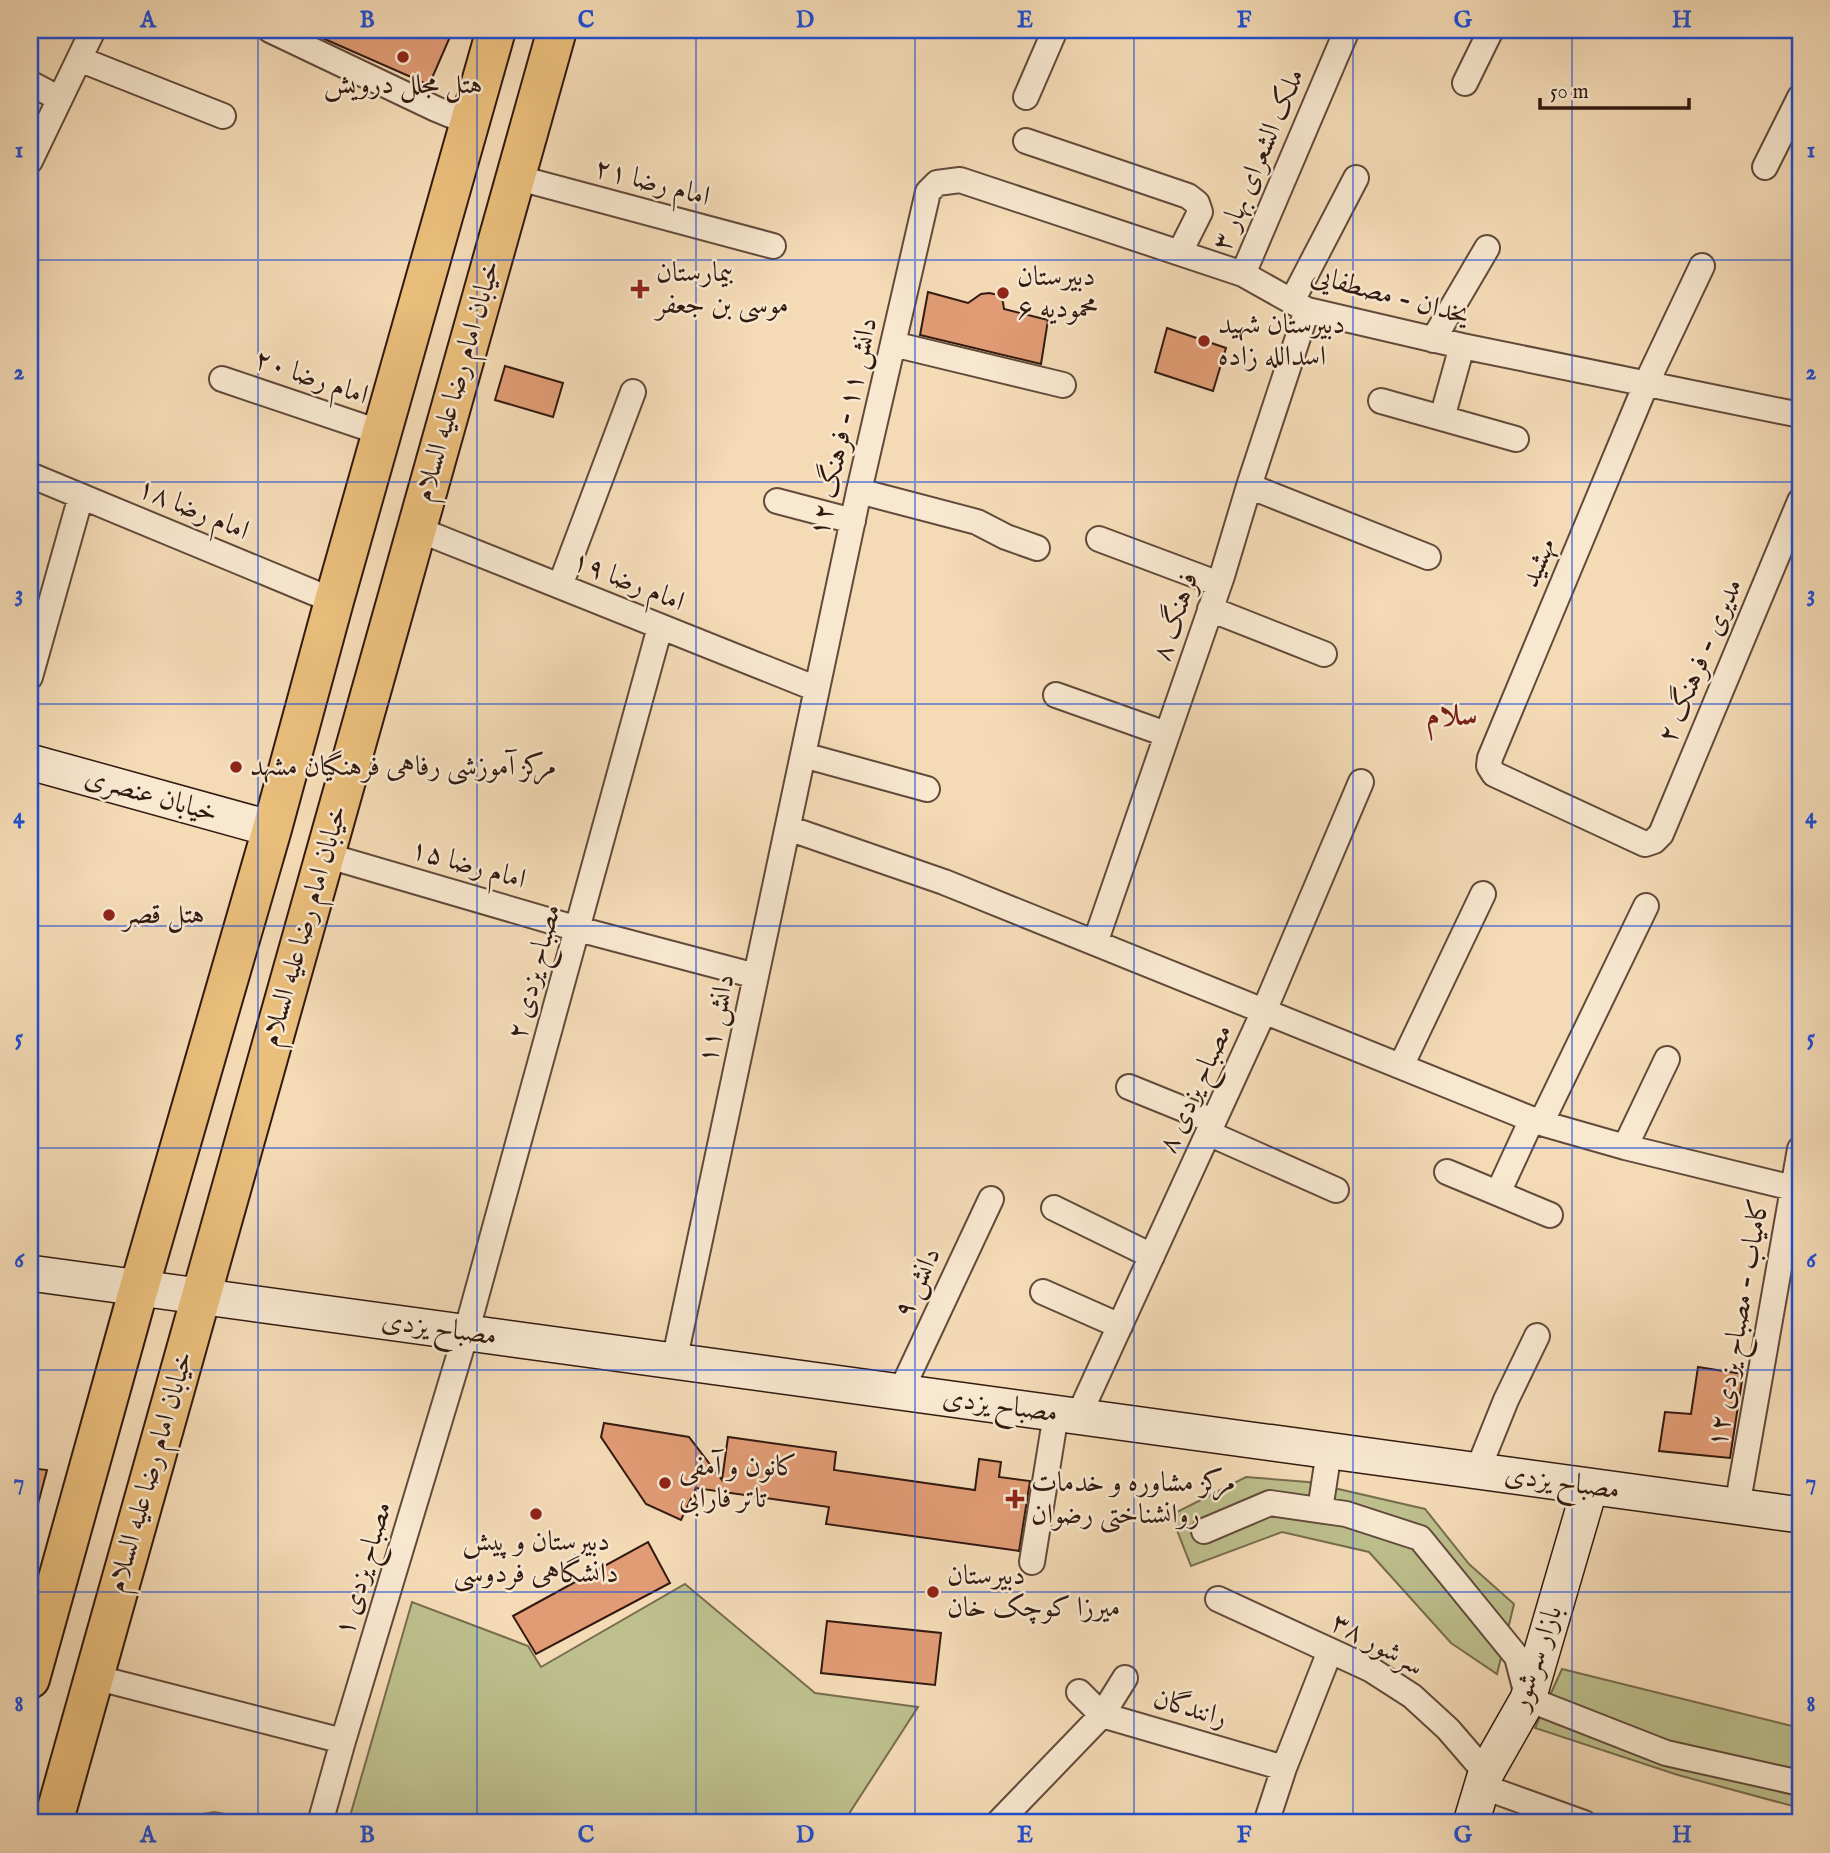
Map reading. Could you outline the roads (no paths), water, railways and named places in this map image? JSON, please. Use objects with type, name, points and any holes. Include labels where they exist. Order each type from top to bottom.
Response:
[{"type":"main road","name":"خیابان امام رضا علیه السلام","points":[[31,1669],[272,829],[496,30]]},
{"type":"main road","name":"خیابان امام رضا علیه السلام","points":[[53,1823],[557,30]]},
{"type":"main road","name":"خیابان عنصری","points":[[30,762],[272,829]]},
{"type":"main road","name":"مصباح یزدی","points":[[31,1276],[139,1288],[1800,1515]]},
{"type":"main road","name":"بازار سرشور","points":[[1471,1823],[1484,1779],[1528,1699],[1590,1487]]},
{"type":"street","points":[[30,161],[93,30]]},
{"type":"street","points":[[270,30],[470,123]]},
{"type":"street","points":[[1026,97],[1055,30]]},
{"type":"street","name":"ملک الشعرای بهار ۳","points":[[1242,274],[1347,30]]},
{"type":"street","points":[[1465,83],[1491,30]]},
{"type":"street","points":[[79,59],[223,116]]},
{"type":"street","points":[[30,83],[60,99]]},
{"type":"street","points":[[1765,167],[1800,97]]},
{"type":"street","points":[[1026,141],[1188,196],[1197,203],[1199,212],[1180,252]]},
{"type":"street","name":"امام رضا ۲۱","points":[[515,177],[773,246]]},
{"type":"street","name":"فرهنگ ۸","points":[[1095,943],[1219,584],[1300,306],[1356,178]]},
{"type":"street","name":"یخدان - مصطفایی","points":[[937,183],[960,180],[1180,252],[1242,274],[1300,306],[1433,340],[1800,415]]},
{"type":"street","name":"دانش ۱۱ - فرهنگ ۱۲","points":[[817,689],[859,491],[928,192],[937,183]]},
{"type":"street","points":[[1433,340],[1487,248]]},
{"type":"street","name":"مهشید","points":[[1654,841],[1645,844],[1494,774],[1489,765],[1646,384],[1702,266]]},
{"type":"street","points":[[893,344],[1063,386]]},
{"type":"street","points":[[1442,418],[1462,346]]},
{"type":"street","name":"امام رضا ۲۰","points":[[222,379],[382,433]]},
{"type":"street","points":[[560,586],[634,392]]},
{"type":"street","points":[[1381,401],[1516,439]]},
{"type":"street","name":"امام رضا ۱۸","points":[[30,475],[334,601]]},
{"type":"street","points":[[1250,485],[1428,557]]},
{"type":"street","points":[[859,491],[977,522],[1006,537],[1037,548]]},
{"type":"street","points":[[30,677],[81,496]]},
{"type":"street","points":[[777,501],[853,521]]},
{"type":"street","name":"مدیری - فرهنگ ۲","points":[[1654,841],[1661,834],[1800,501]]},
{"type":"street","name":"امام رضا ۱۹","points":[[417,529],[817,689]]},
{"type":"street","points":[[1099,539],[1219,584]]},
{"type":"street","points":[[1210,609],[1324,654]]},
{"type":"street","name":"مصباح یزدی ۲","points":[[466,1333],[660,626]]},
{"type":"street","name":"دانش ۱۱","points":[[674,1362],[817,689]]},
{"type":"street","points":[[1056,695],[1166,734]]},
{"type":"street","points":[[803,755],[927,789]]},
{"type":"street","name":"مصباح یزدی ۸","points":[[1032,1562],[1067,1416],[1120,1326],[1264,1011],[1361,782]]},
{"type":"street","points":[[788,828],[944,882],[1536,1121],[1625,1147],[1793,1188]]},
{"type":"street","name":"امام رضا ۱۵","points":[[325,855],[578,929],[757,976]]},
{"type":"street","points":[[1401,1066],[1483,894]]},
{"type":"street","points":[[1498,1193],[1646,906]]},
{"type":"street","points":[[1625,1147],[1667,1059]]},
{"type":"street","points":[[1129,1087],[1336,1190]]},
{"type":"street","name":"کامیاب - مصباح یزدی ۱۲","points":[[1737,1507],[1800,1149]]},
{"type":"street","points":[[1447,1171],[1550,1215]]},
{"type":"street","name":"دانش ۹","points":[[900,1393],[990,1199]]},
{"type":"street","points":[[1054,1208],[1152,1256]]},
{"type":"street","points":[[1043,1292],[1120,1326]]},
{"type":"street","name":"مصباح یزدی ۱","points":[[320,1823],[466,1333]]},
{"type":"street","points":[[1477,1472],[1506,1400],[1537,1336]]},
{"type":"street","points":[[1320,1510],[1329,1451]]},
{"type":"street","points":[[1204,1531],[1270,1503],[1346,1514],[1420,1538],[1517,1657],[1528,1699],[1666,1753],[1800,1783]]},
{"type":"street","name":"سرشور ۳۸","points":[[1218,1599],[1370,1669],[1412,1696],[1448,1729],[1484,1779]]},
{"type":"street","points":[[1266,1823],[1284,1768],[1330,1651]]},
{"type":"street","points":[[94,1677],[343,1741]]},
{"type":"street","points":[[998,1823],[1102,1715],[1125,1678]]},
{"type":"street","points":[[1079,1692],[1102,1715]]},
{"type":"street","name":"رانندگان","points":[[1102,1715],[1284,1768]]},
{"type":"street","points":[[1484,1779],[1584,1823]]},
{"type":"place","name":"هتل مجلل درویش","points":[[403,57]]},
{"type":"place","name":"بیمارستان موسی بن جعفر","points":[[640,289]]},
{"type":"place","name":"دبیرستان محمودیه ۶","points":[[1003,293]]},
{"type":"place","name":"دبیرستان شهید اسدالله زاده","points":[[1204,341]]},
{"type":"place","name":"مرکز آموزشی رفاهی فرهنگیان مشهد","points":[[236,767]]},
{"type":"place","name":"هتل قصر","points":[[109,915]]},
{"type":"place","name":"کانون و آمفی تاتر فارابی","points":[[665,1483]]},
{"type":"place","name":"مرکز مشاوره و خدمات روانشناختی رضوان","points":[[1015,1499]]},
{"type":"place","name":"دبیرستان و پیش دانشگاهی فردوسی","points":[[536,1514]]},
{"type":"place","name":"دبیرستان میرزا کوچک خان","points":[[933,1592]]},
{"type":"district","name":"سلام","points":[[1452,717]]}]
